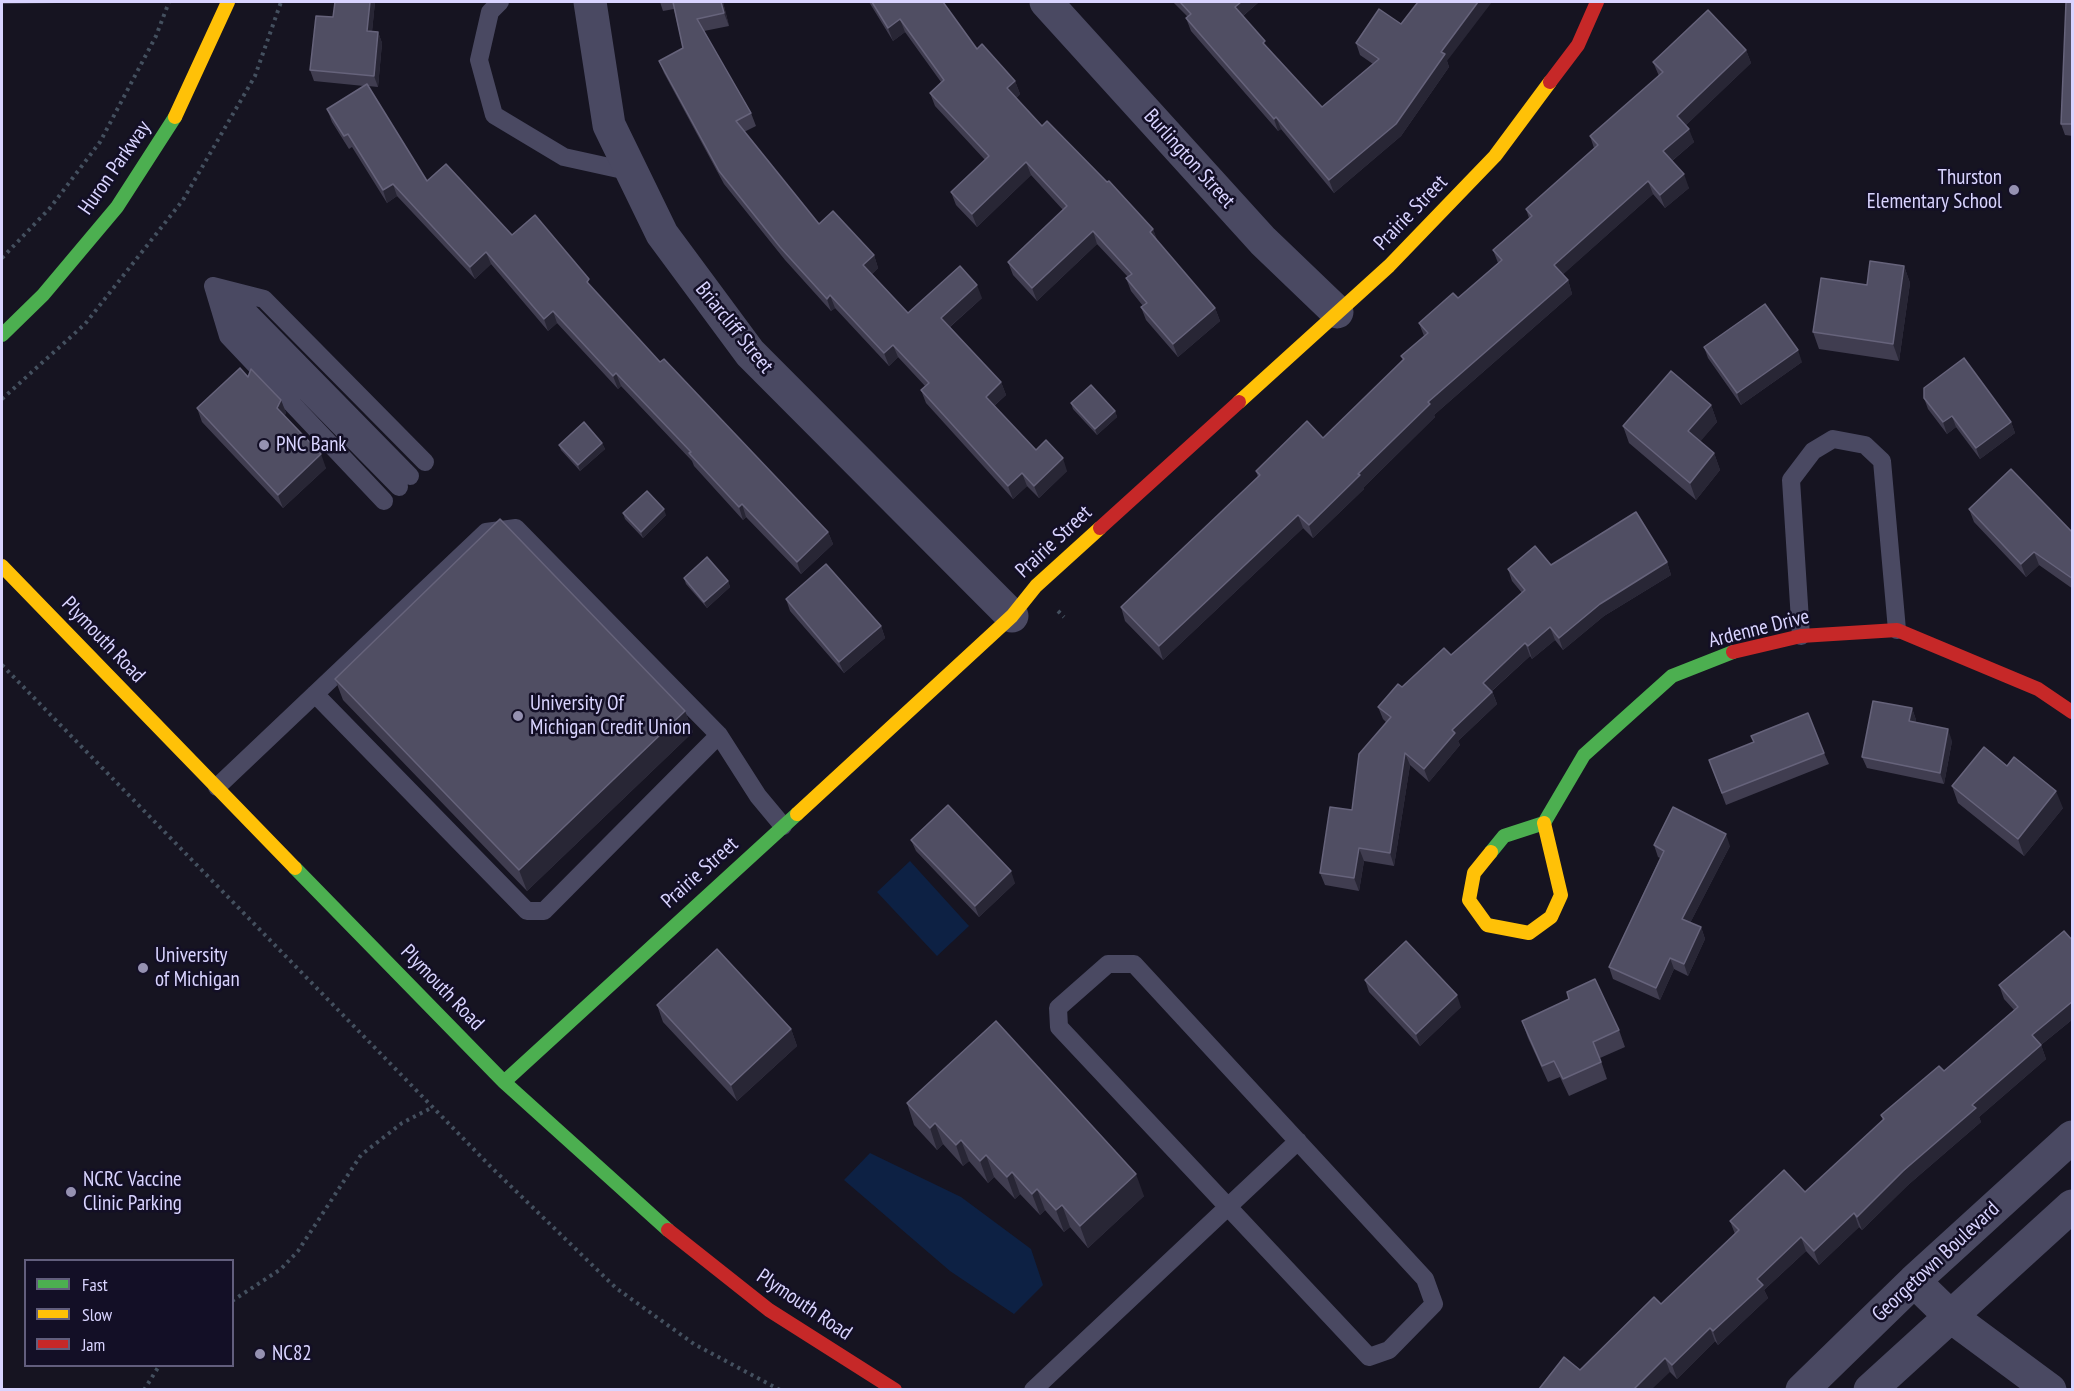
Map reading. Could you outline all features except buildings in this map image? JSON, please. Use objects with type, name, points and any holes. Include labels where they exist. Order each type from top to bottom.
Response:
[{"type":"street","name":"Huron Parkway","points":[[2,335],[43,295],[117,207],[176,116],[228,2]]},
{"type":"street","name":"Briarcliff Street","points":[[590,2],[609,125],[662,234],[750,353],[1012,616]]},
{"type":"street","name":"Burlington Street","points":[[1046,2],[1263,241],[1337,312]]},
{"type":"street","name":"Prairie Street","points":[[504,1082],[1012,616],[1036,585],[1389,266],[1495,156],[1578,45],[1597,2]]},
{"type":"street","name":"Plymouth Road","points":[[2,566],[504,1082],[657,1222],[769,1310],[896,1389]]},
{"type":"street","name":"Ardenne Drive","points":[[1544,823],[1584,755],[1672,676],[1736,651],[1801,636],[1897,630],[2038,689],[2073,712]]},
{"type":"street","points":[[1544,823],[1561,895],[1551,917],[1529,933],[1487,925],[1469,900],[1474,873],[1504,836],[1544,823]]},
{"type":"street","name":"Georgetown Boulevard","points":[[1803,1389],[1914,1281],[2073,1137]]},
{"type":"street","points":[[1870,1389],[2073,1206]]},
{"type":"street","points":[[1914,1281],[1950,1316],[2050,1389]]},
{"type":"lane","points":[[500,2],[490,12],[479,60],[494,115],[564,157],[632,172]]},
{"type":"lane","points":[[213,286],[264,298],[425,462]]},
{"type":"lane","points":[[213,286],[238,323],[404,482]]},
{"type":"lane","points":[[213,286],[228,336],[384,501]]},
{"type":"lane","points":[[1801,636],[1791,480],[1813,451],[1833,440],[1865,445],[1882,461],[1897,630]]},
{"type":"lane","points":[[217,787],[486,532],[516,528],[719,735],[758,796],[783,826]]},
{"type":"lane","points":[[315,694],[527,911],[544,911],[719,735]]},
{"type":"lane","points":[[1108,964],[1134,964],[1298,1141],[1425,1279],[1434,1304],[1389,1350],[1369,1358],[1059,1027],[1058,1008],[1108,964]]},
{"type":"lane","points":[[1033,1389],[1298,1141]]},
{"type":"path","points":[[2,258],[50,208],[100,142],[156,36],[169,2]]},
{"type":"path","points":[[2,399],[86,324],[183,200],[255,76],[281,2]]},
{"type":"path","points":[[2,665],[433,1107],[616,1288],[694,1344],[780,1389]]},
{"type":"path","points":[[234,1300],[281,1269],[298,1251],[361,1155],[402,1124],[433,1107]]},
{"type":"path","points":[[144,1389],[158,1367]]},
{"type":"water","points":[[910,861],[969,926],[937,956],[877,892]]},
{"type":"water","points":[[870,1153],[961,1197],[1031,1249],[1043,1285],[1014,1314],[950,1271],[844,1180]]},
{"type":"traffic: fast","points":[[2,335],[43,295],[117,207],[175,117]]},
{"type":"traffic: fast","points":[[1491,852],[1504,836],[1544,823],[1584,755],[1672,676],[1733,652]]},
{"type":"traffic: fast","points":[[504,1082],[797,814]]},
{"type":"traffic: fast","points":[[295,868],[504,1082],[668,1230]]},
{"type":"traffic: slow","points":[[175,117],[228,2]]},
{"type":"traffic: slow","points":[[1239,402],[1389,266],[1495,156],[1550,82]]},
{"type":"traffic: slow","points":[[797,814],[1012,616],[1036,586],[1100,528]]},
{"type":"traffic: slow","points":[[2,566],[295,868]]},
{"type":"traffic: slow","points":[[1491,852],[1474,873],[1469,900],[1487,925],[1529,933],[1551,917],[1561,895],[1544,823]]},
{"type":"traffic: jam","points":[[1550,82],[1578,45],[1597,2]]},
{"type":"traffic: jam","points":[[1100,528],[1239,402]]},
{"type":"traffic: jam","points":[[1733,652],[1801,636],[1897,630],[2038,689],[2072,712]]},
{"type":"traffic: jam","points":[[668,1230],[769,1310],[895,1390]]},
{"type":"place","name":"Thurston Elementary School","points":[[2014,190]]},
{"type":"place","name":"PNC Bank","points":[[264,445]]},
{"type":"place","name":"University Of Michigan Credit Union","points":[[518,716]]},
{"type":"place","name":"University of Michigan","points":[[143,968]]},
{"type":"place","name":"NCRC Vaccine Clinic Parking","points":[[71,1192]]},
{"type":"place","name":"NC82","points":[[260,1354]]}]
